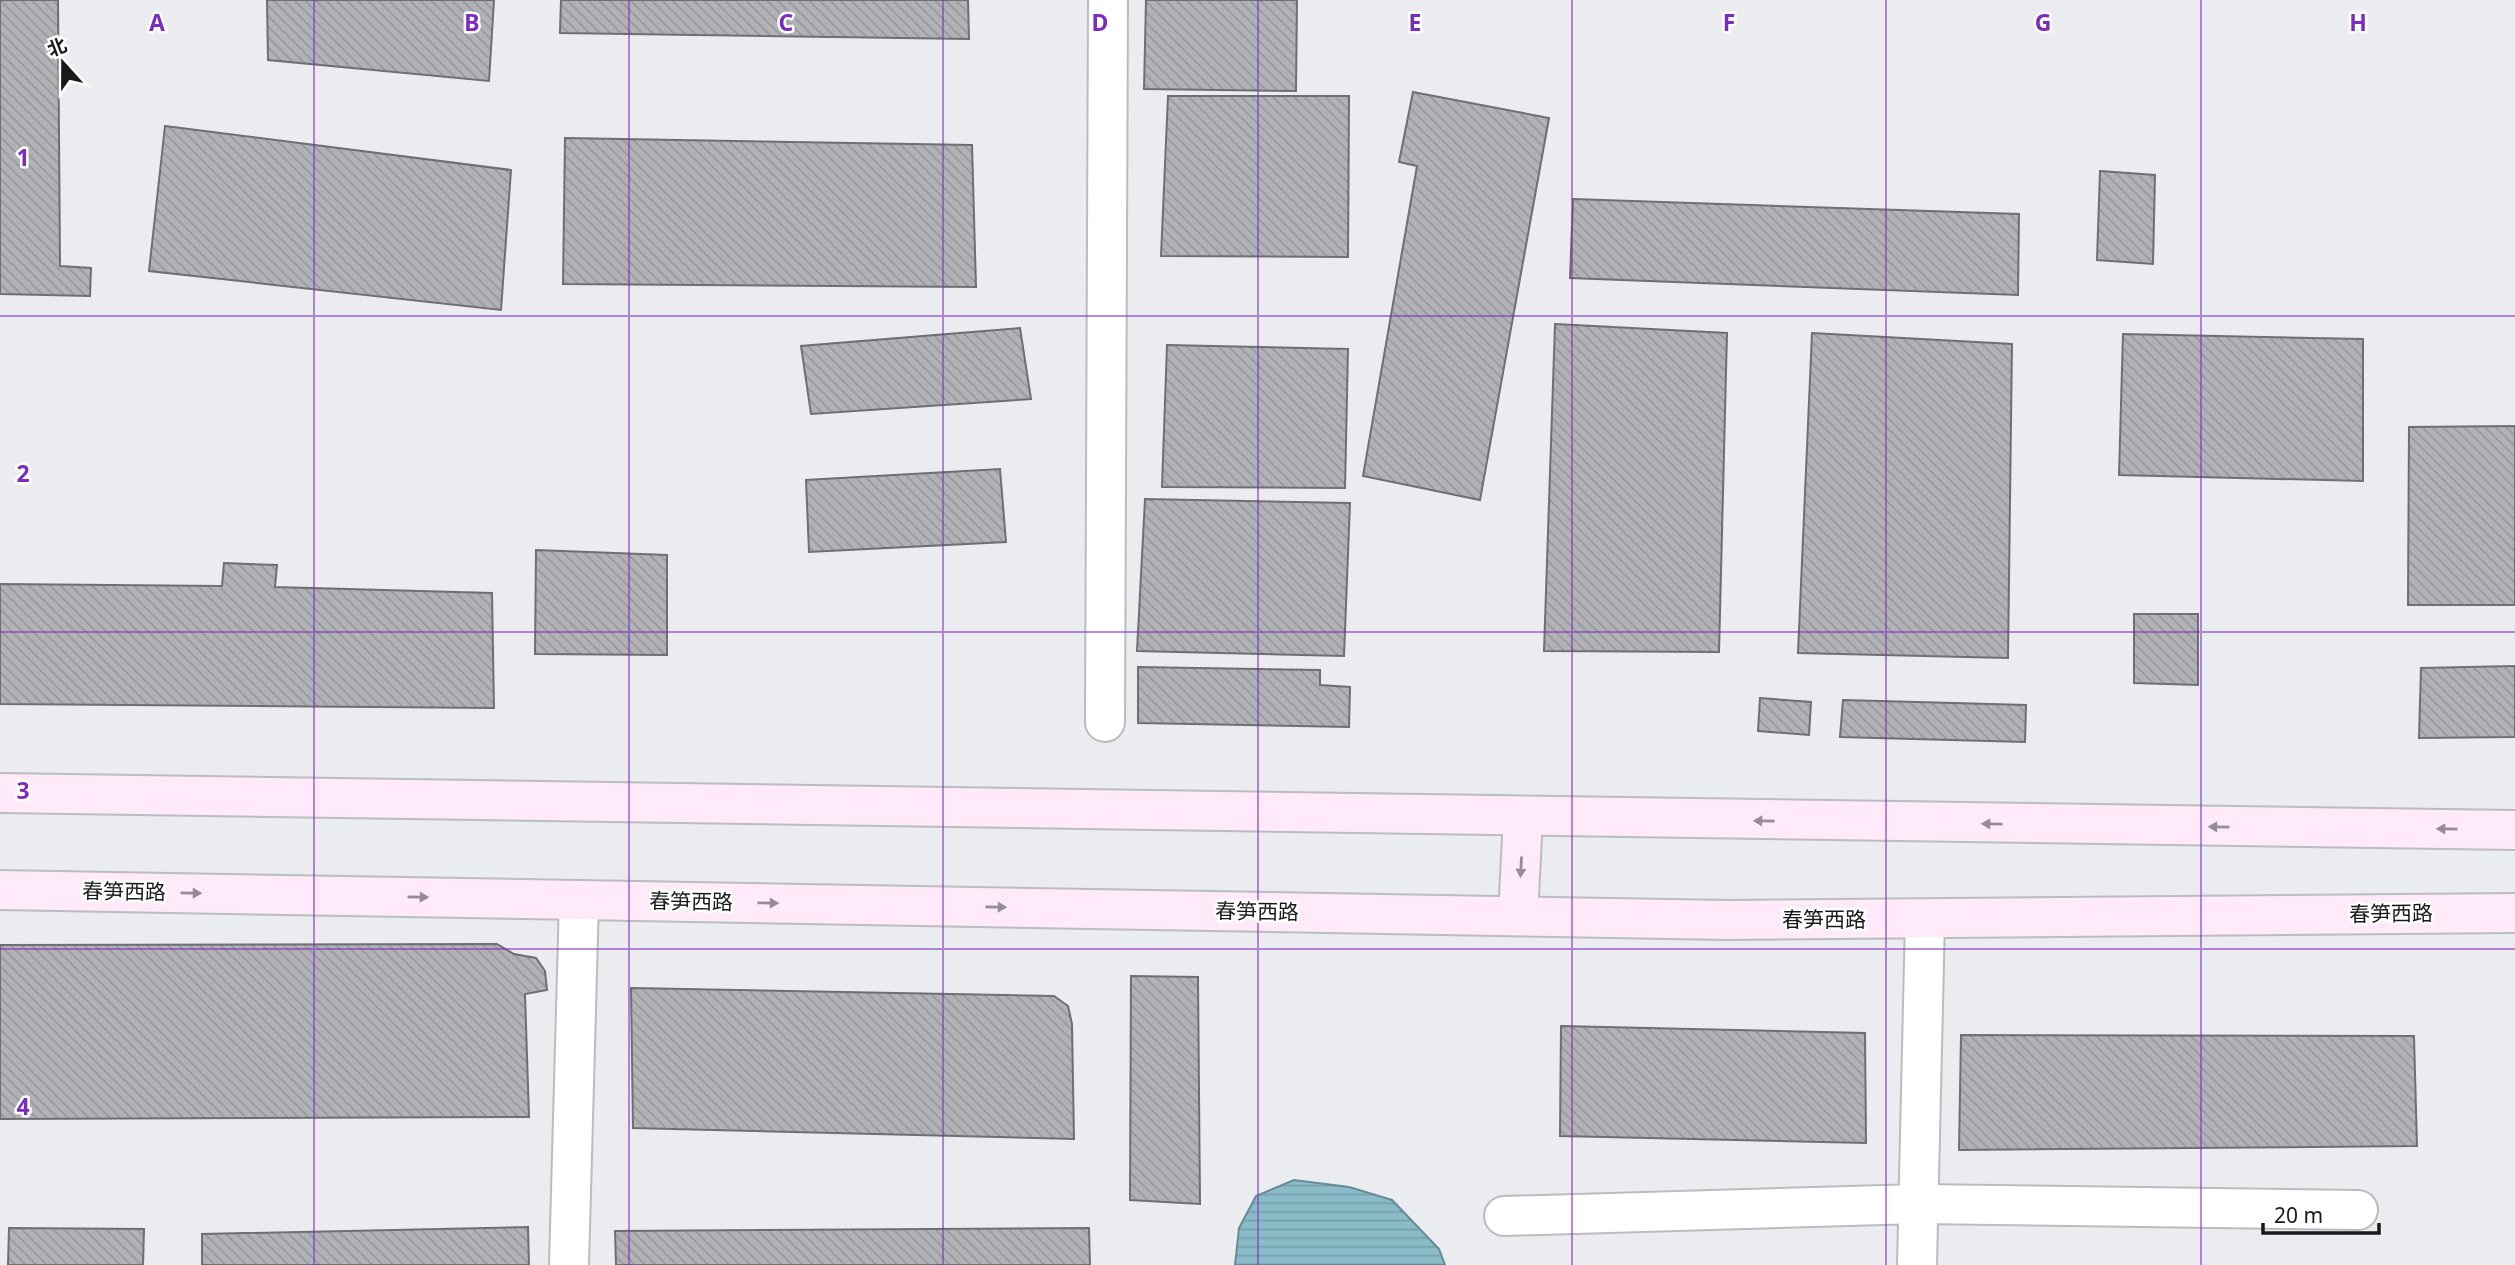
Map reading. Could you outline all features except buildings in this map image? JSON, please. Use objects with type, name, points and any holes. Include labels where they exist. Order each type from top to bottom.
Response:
[{"type":"main road","points":[[0,793],[2515,830]]},
{"type":"main road","points":[[1518,916],[1523,817]]},
{"type":"main road","name":"春笋西路","points":[[0,890],[1728,920],[2515,913]]},
{"type":"street","points":[[1105,722],[1108,0]]},
{"type":"street","points":[[569,1265],[579,900]]},
{"type":"street","points":[[1917,1265],[1925,919]]},
{"type":"street","points":[[1504,1216],[1919,1204],[2358,1210]]},
{"type":"water","points":[[1294,1180],[1349,1187],[1392,1200],[1439,1249],[1445,1265],[1235,1265],[1239,1228],[1256,1196]]}]
